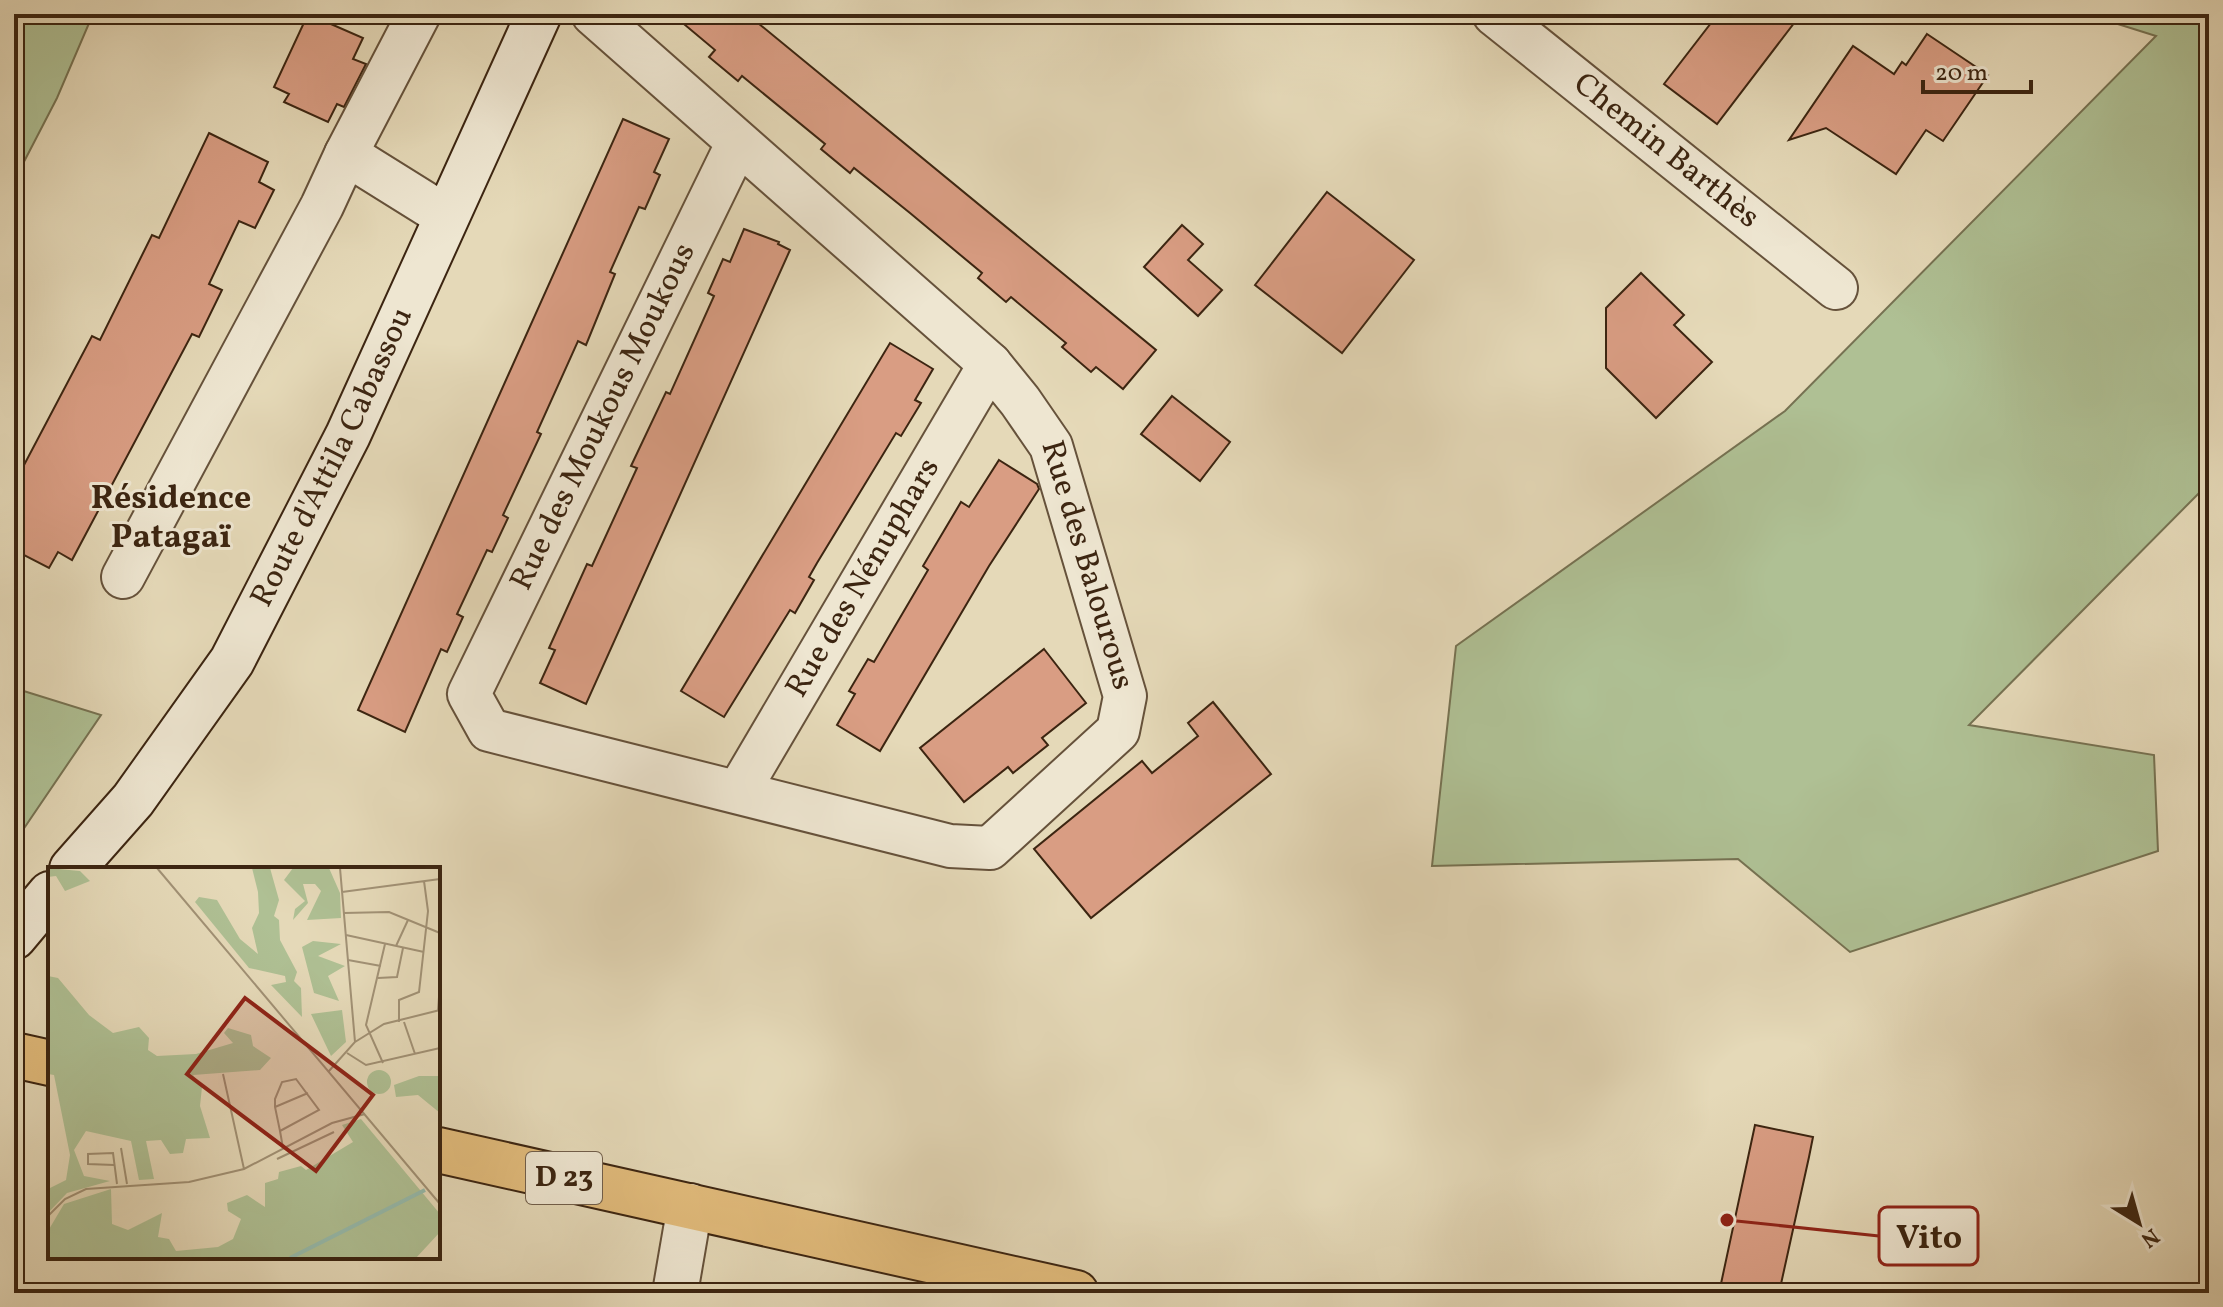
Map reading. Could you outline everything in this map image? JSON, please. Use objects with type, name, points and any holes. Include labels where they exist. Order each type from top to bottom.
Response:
[{"type":"main road","name":"Route d'Attila Cabassou","points":[[74,867],[133,800],[232,661],[348,435],[539,14]]},
{"type":"main road","points":[[14,937],[48,896]]},
{"type":"main road","points":[[14,1055],[48,1063]]},
{"type":"main road","name":"D 23","points":[[440,1150],[1076,1293]]},
{"type":"main road","points":[[675,1293],[690,1206]]},
{"type":"street","points":[[123,577],[322,206],[419,14]]},
{"type":"street","name":"Rue des Balourous","points":[[469,694],[489,730],[950,846],[990,848],[1118,731],[1125,696],[1051,446],[990,364],[593,14]]},
{"type":"street","name":"Chemin Barthès","points":[[1494,14],[1836,288]]},
{"type":"street","name":"Rue des Moukous Moukous","points":[[469,694],[738,142]]},
{"type":"street","points":[[346,154],[447,217]]},
{"type":"street","name":"Rue des Nénuphars","points":[[738,792],[990,364]]},
{"type":"green space","points":[[14,14],[93,14],[57,98],[14,181]]},
{"type":"green space","points":[[2086,14],[2209,14],[2209,483],[1969,725],[2154,755],[2158,851],[1850,952],[1738,859],[1432,866],[1456,646],[1785,411],[2156,36]]},
{"type":"green space","points":[[14,688],[101,715],[14,843]]},
{"type":"building","points":[[308,14],[363,38],[353,59],[366,64],[344,107],[337,104],[328,122],[284,102],[289,94],[274,87]]},
{"type":"building","points":[[672,14],[747,14],[1156,350],[1123,389],[1096,367],[1091,372],[1062,347],[1066,343],[1011,297],[1006,302],[978,278],[982,273],[910,213],[854,168],[850,173],[821,149],[825,144],[742,76],[738,81],[709,57],[715,50]]},
{"type":"building","points":[[1718,14],[1801,14],[1717,124],[1664,84]]},
{"type":"building","points":[[1927,34],[1988,75],[1943,141],[1926,130],[1896,174],[1826,128],[1789,140],[1853,46],[1894,74],[1902,62],[1906,65]]},
{"type":"building","points":[[623,119],[669,139],[654,172],[660,175],[645,209],[639,207],[610,272],[615,274],[586,345],[578,341],[537,432],[541,434],[503,515],[508,518],[492,552],[487,550],[457,614],[463,617],[447,652],[441,649],[405,732],[358,710]]},
{"type":"building","points":[[209,133],[268,162],[259,182],[274,190],[255,228],[239,221],[209,284],[222,290],[199,337],[192,334],[72,560],[58,552],[49,568],[14,550],[14,484],[92,336],[100,340],[152,235],[159,238]]},
{"type":"building","points":[[1327,192],[1414,260],[1342,353],[1255,285]]},
{"type":"building","points":[[1182,225],[1203,244],[1188,260],[1222,290],[1198,316],[1144,267]]},
{"type":"building","points":[[744,229],[779,242],[790,250],[586,704],[540,683],[555,650],[549,648],[587,564],[592,566],[637,468],[631,466],[666,392],[670,394],[714,296],[708,293],[723,259],[730,262]]},
{"type":"building","points":[[1641,273],[1684,315],[1674,325],[1712,362],[1656,418],[1606,368],[1606,308]]},
{"type":"building","points":[[890,343],[933,369],[915,400],[921,403],[901,436],[896,433],[809,577],[814,580],[795,613],[790,610],[724,717],[681,691]]},
{"type":"building","points":[[1172,396],[1230,442],[1200,481],[1141,434]]},
{"type":"building","points":[[999,460],[1037,484],[1039,489],[989,566],[880,751],[837,725],[855,694],[849,691],[868,659],[874,662],[928,570],[923,566],[961,502],[969,507]]},
{"type":"building","points":[[1044,649],[1086,703],[1042,738],[1048,745],[1013,773],[1008,767],[964,802],[920,748]]},
{"type":"building","points":[[1213,702],[1271,774],[1091,918],[1034,849],[1142,761],[1152,773],[1198,736],[1188,723]]},
{"type":"building","points":[[1755,1125],[1813,1137],[1809,1157],[1779,1293],[1719,1293]]},
{"type":"place","name":"Vito","points":[[1727,1220]]},
{"type":"district","name":"Résidence Patagaï","points":[[171,518]]}]
